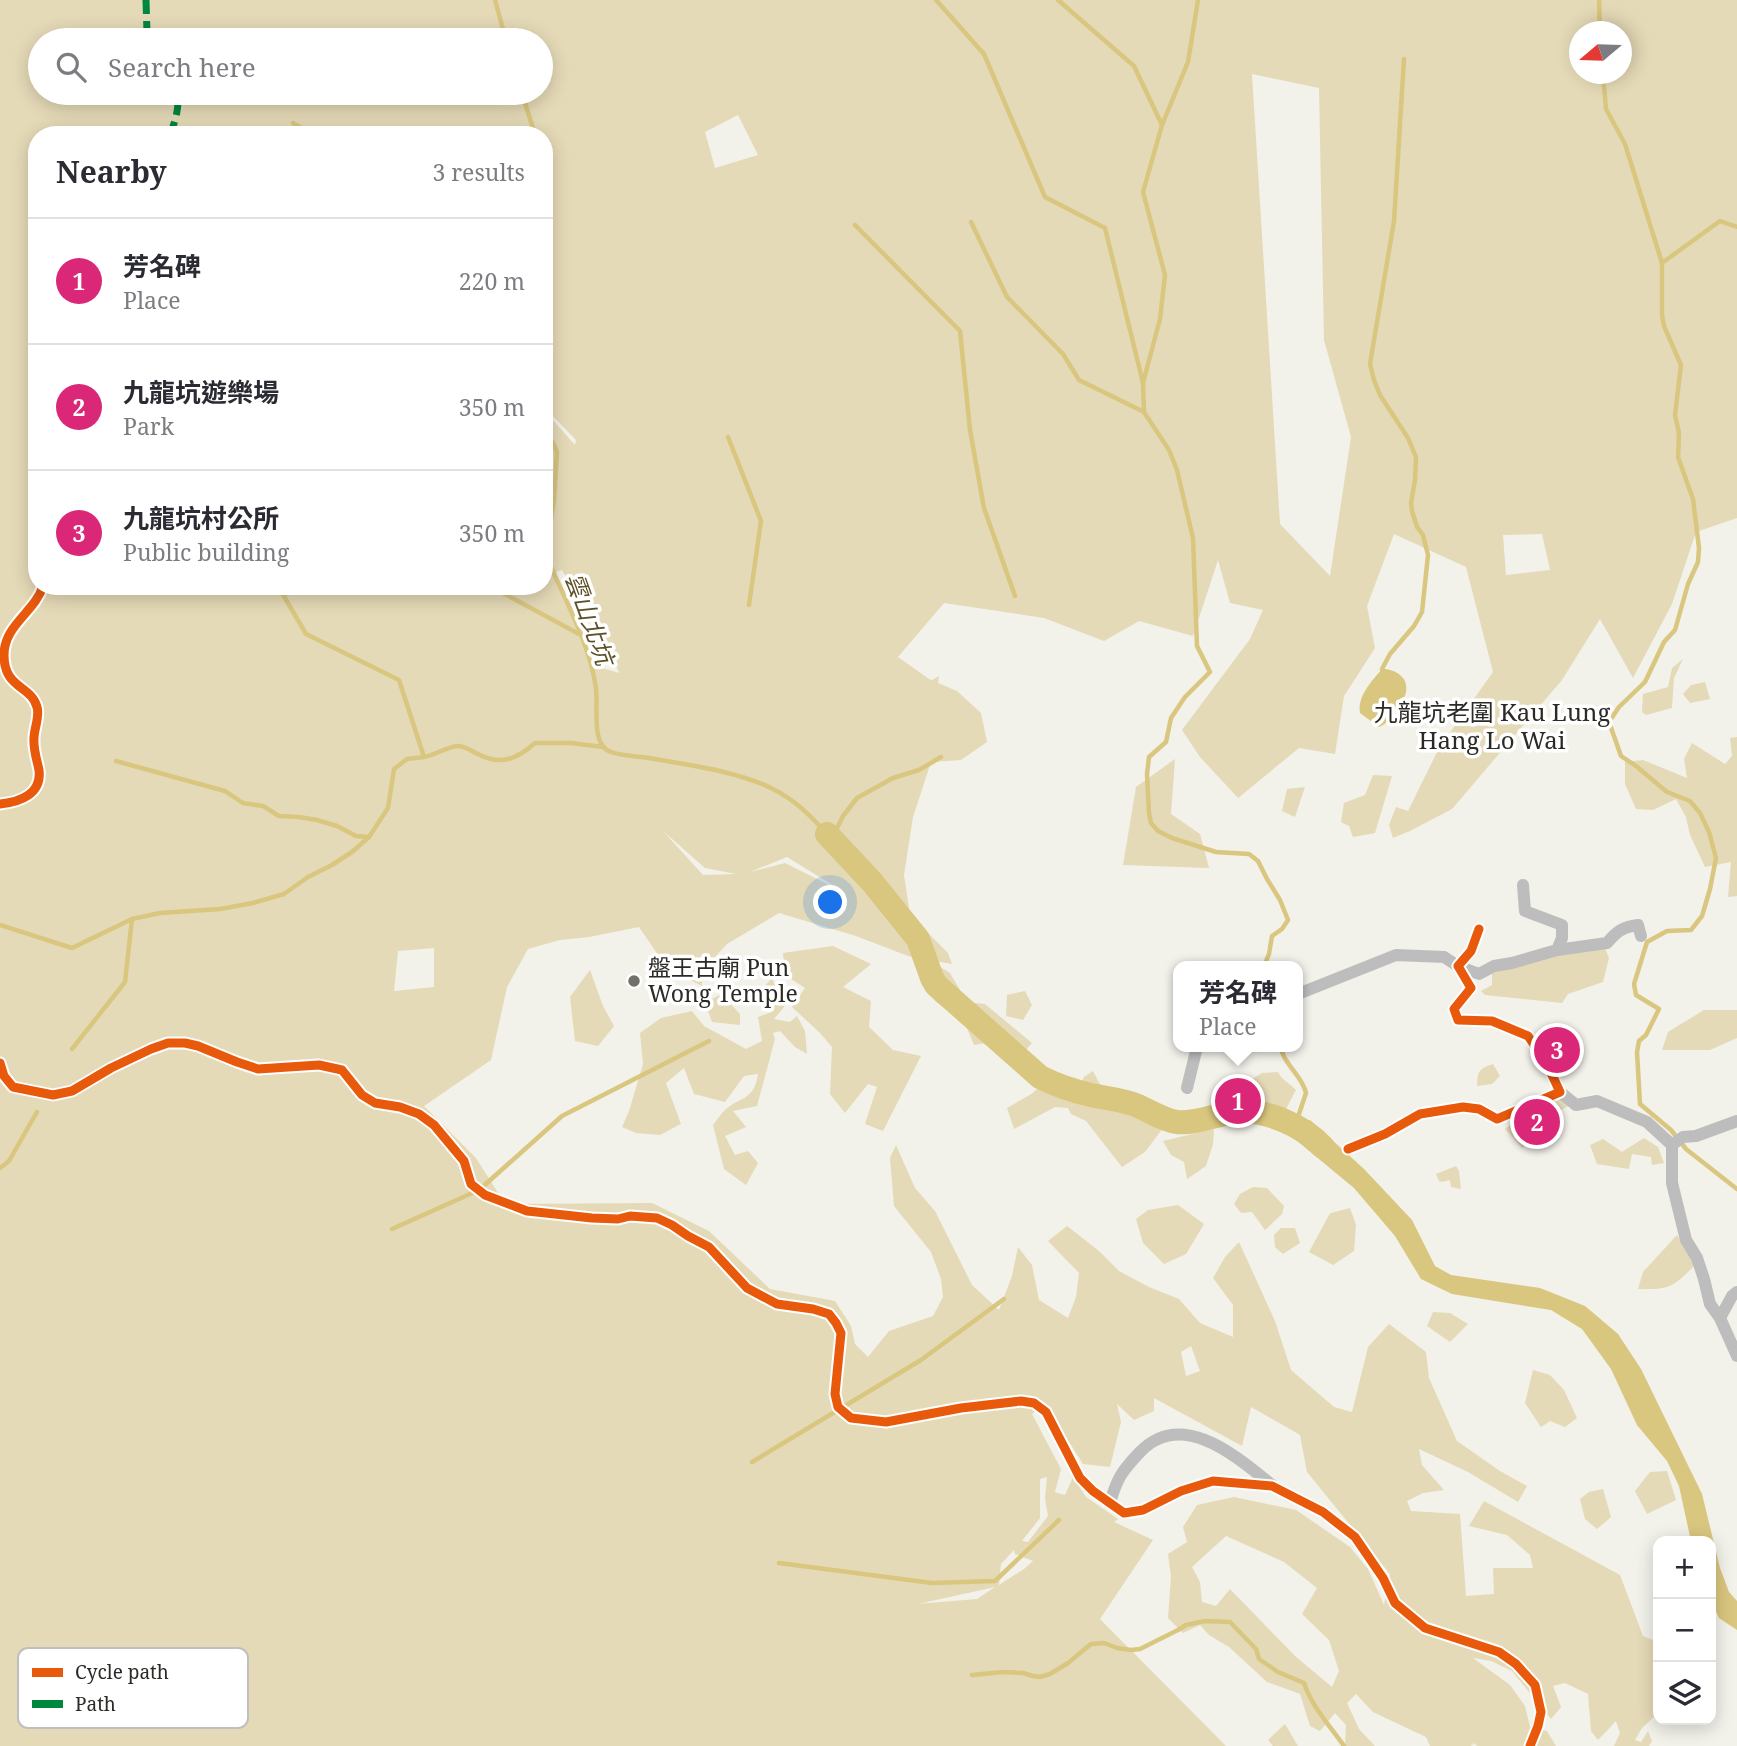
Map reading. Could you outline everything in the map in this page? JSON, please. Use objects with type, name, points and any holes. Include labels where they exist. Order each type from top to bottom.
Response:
[{"type":"street","points":[[0,804],[15,802],[28,796],[39,780],[34,738],[37,705],[9,676],[5,668],[4,648],[20,618],[40,595]]},
{"type":"street","points":[[1524,886],[1525,911],[1562,925],[1562,938],[1557,950]]},
{"type":"street","points":[[1303,992],[1396,955],[1444,957],[1479,974],[1494,966],[1557,950],[1607,943],[1615,933],[1627,926],[1638,925],[1641,936]]},
{"type":"street","points":[[1458,966],[1471,951],[1479,929]]},
{"type":"street","points":[[1458,966],[1471,988],[1454,1009],[1458,1020],[1492,1021],[1528,1036],[1546,1062],[1560,1092],[1576,1105],[1597,1101],[1647,1122],[1672,1145],[1672,1183],[1686,1240],[1697,1258],[1710,1304],[1720,1318],[1737,1356]]},
{"type":"street","points":[[0,1063],[4,1076],[13,1087],[53,1095],[72,1091],[121,1064],[168,1043],[185,1042],[258,1069],[319,1065],[342,1070],[362,1095],[375,1103],[400,1107],[419,1114],[434,1125],[464,1161],[471,1184],[485,1195],[527,1211],[592,1218],[657,1218],[709,1247],[747,1288],[777,1304],[829,1314],[841,1334],[835,1394],[838,1407],[851,1418],[886,1422],[961,1408],[1021,1401],[1034,1403],[1046,1412],[1080,1478],[1124,1513],[1143,1510],[1181,1491],[1213,1481],[1272,1486]]},
{"type":"street","points":[[1186,1088],[1196,1052]]},
{"type":"street","points":[[1348,1149],[1385,1134],[1420,1114],[1463,1107],[1479,1109],[1497,1119],[1560,1092]]},
{"type":"street","points":[[1672,1145],[1683,1137],[1696,1136],[1737,1121]]},
{"type":"street","points":[[1720,1318],[1737,1292]]},
{"type":"street","points":[[1110,1503],[1122,1470],[1149,1443],[1175,1434],[1204,1438],[1239,1459],[1272,1486],[1323,1512],[1355,1537],[1383,1578],[1395,1603],[1425,1628],[1499,1652],[1516,1664],[1535,1685],[1541,1712],[1530,1746]]},
{"type":"shaded area","points":[[0,0],[1737,0],[1737,518],[1696,532],[1672,604],[1633,678],[1600,619],[1562,680],[1452,809],[1393,838],[1389,825],[1396,807],[1408,811],[1439,748],[1493,672],[1466,567],[1394,534],[1367,606],[1375,648],[1344,696],[1335,754],[1299,748],[1238,798],[1200,757],[1182,730],[1250,639],[1263,610],[1230,603],[1218,560],[1193,636],[1139,621],[1104,641],[1044,618],[944,603],[898,657],[929,679],[939,676],[938,683],[957,691],[981,713],[987,742],[961,760],[931,762],[913,817],[904,875],[910,915],[948,953],[952,964],[908,956],[856,936],[779,913],[727,944],[702,971],[702,986],[692,981],[682,962],[658,955],[639,927],[560,940],[528,949],[507,987],[491,1060],[424,1106],[476,1158],[505,1204],[652,1203],[709,1231],[770,1289],[835,1301],[851,1326],[855,1344],[868,1357],[889,1331],[933,1316],[943,1297],[941,1279],[931,1252],[894,1206],[890,1158],[896,1145],[915,1188],[935,1211],[972,1285],[999,1310],[1012,1276],[1018,1247],[1032,1265],[1039,1300],[1068,1318],[1076,1297],[1079,1273],[1048,1241],[1067,1226],[1119,1271],[1179,1299],[1200,1323],[1233,1337],[1233,1305],[1213,1278],[1225,1257],[1239,1242],[1275,1321],[1291,1370],[1334,1407],[1352,1412],[1368,1347],[1389,1324],[1426,1352],[1429,1378],[1457,1441],[1527,1486],[1518,1502],[1468,1472],[1419,1449],[1422,1465],[1444,1490],[1423,1493],[1407,1501],[1411,1511],[1460,1514],[1466,1596],[1494,1594],[1493,1568],[1533,1568],[1530,1555],[1507,1535],[1469,1526],[1484,1501],[1620,1575],[1643,1636],[1653,1640],[1653,1718],[1635,1740],[1641,1742],[1648,1731],[1652,1741],[1649,1746],[1614,1746],[1620,1733],[1616,1721],[1598,1740],[1591,1731],[1588,1694],[1565,1683],[1553,1686],[1561,1707],[1551,1719],[1512,1671],[1491,1661],[1473,1658],[1510,1685],[1525,1706],[1530,1727],[1547,1731],[1556,1746],[1477,1746],[1474,1743],[1471,1746],[1430,1746],[1426,1737],[1373,1712],[1356,1694],[1347,1703],[1359,1729],[1375,1746],[1345,1746],[1346,1725],[1335,1713],[1320,1731],[1310,1726],[1300,1694],[1267,1682],[1200,1625],[1183,1633],[1168,1618],[1171,1577],[1168,1554],[1187,1542],[1183,1527],[1197,1505],[1234,1497],[1296,1510],[1350,1547],[1368,1569],[1384,1605],[1390,1574],[1307,1472],[1300,1435],[1251,1407],[1242,1446],[1154,1398],[1154,1411],[1134,1420],[1117,1404],[1121,1422],[1110,1467],[1083,1464],[1045,1404],[1032,1414],[1061,1469],[1055,1492],[1065,1495],[1073,1477],[1086,1497],[1118,1519],[1114,1522],[1153,1540],[1100,1619],[1226,1746],[0,1746]],"holes":[[[1252,74],[1319,88],[1324,340],[1351,437],[1330,576],[1280,524]],[[738,115],[758,155],[715,168],[705,132]],[[1542,534],[1550,570],[1506,575],[1503,535]],[[562,570],[619,673],[592,665],[556,572]],[[663,831],[705,868],[736,874],[703,875]],[[787,857],[839,889],[839,890],[785,863],[750,872]],[[434,948],[434,987],[394,991],[398,951]],[[1191,1346],[1200,1371],[1186,1376],[1181,1352]],[[1047,1477],[1045,1499],[1048,1516],[1028,1542],[1022,1541],[1040,1518],[1040,1479]],[[1226,1536],[1284,1562],[1317,1588],[1302,1614],[1329,1640],[1339,1671],[1332,1687],[1295,1656],[1230,1589],[1216,1606],[1202,1602],[1200,1582],[1192,1567]],[[1014,1550],[1015,1554],[1033,1561],[999,1585],[1001,1564]],[[995,1587],[977,1599],[919,1604]]]},
{"type":"shaded area","points":[[1683,659],[1674,678],[1672,708],[1646,715],[1642,712],[1643,694],[1668,687],[1672,668]]},
{"type":"shaded area","points":[[1382,669],[1392,670],[1400,675],[1406,687],[1403,700],[1379,727],[1360,713],[1360,707],[1366,689]]},
{"type":"shaded area","points":[[1705,682],[1710,699],[1690,703],[1683,694],[1691,685]]},
{"type":"shaded area","points":[[1737,737],[1737,896],[1728,897],[1731,862],[1705,867],[1690,835],[1686,817],[1676,799],[1653,810],[1636,809],[1625,784],[1625,762],[1643,760],[1687,778],[1684,759],[1692,743],[1725,764],[1732,756],[1730,738]]},
{"type":"shaded area","points":[[1175,759],[1171,814],[1200,834],[1209,868],[1123,865],[1136,787]]},
{"type":"shaded area","points":[[1373,775],[1392,776],[1375,833],[1353,837],[1349,826],[1341,822],[1344,803],[1365,795]]},
{"type":"shaded area","points":[[1305,787],[1295,817],[1282,811],[1287,789]]},
{"type":"shaded area","points":[[833,946],[871,964],[843,987],[871,1001],[869,1027],[893,1050],[921,1056],[883,1131],[865,1124],[877,1087],[868,1084],[845,1113],[830,1094],[832,1047],[792,1007],[805,988],[785,975],[783,953]]},
{"type":"shaded area","points":[[1605,949],[1609,958],[1603,982],[1568,994],[1562,1003],[1485,995],[1481,991],[1492,985],[1492,971],[1554,954]]},
{"type":"shaded area","points":[[937,965],[950,973],[963,995],[955,1016],[935,1001],[928,983]]},
{"type":"shaded area","points":[[590,970],[603,1006],[614,1026],[598,1046],[575,1041],[570,997]]},
{"type":"shaded area","points":[[772,978],[784,1007],[774,1019],[790,1022],[797,1016],[805,1031],[807,1054],[795,1047],[780,1031],[773,1033],[775,1039],[757,1106],[733,1111],[746,1127],[725,1136],[735,1155],[748,1151],[758,1163],[746,1185],[724,1169],[713,1125],[724,1111],[749,1094],[758,1074],[744,1076],[725,1102],[694,1094],[684,1068],[666,1083],[681,1124],[660,1135],[636,1133],[622,1127],[643,1064],[640,1033],[661,1018],[692,1011],[704,1026],[746,1049],[762,1041],[758,1017],[772,1012],[764,987]]},
{"type":"shaded area","points":[[1025,991],[1032,1005],[1023,1020],[1006,1016],[1007,995]]},
{"type":"shaded area","points":[[721,994],[740,1014],[740,1025],[712,1022],[705,1003]]},
{"type":"shaded area","points":[[965,1002],[985,1004],[1032,1043],[1024,1052],[1007,1052],[993,1042],[974,1045],[962,1016]]},
{"type":"shaded area","points":[[1704,1010],[1737,1010],[1737,1038],[1710,1050],[1662,1050],[1668,1032]]},
{"type":"shaded area","points":[[1493,1064],[1500,1076],[1492,1084],[1477,1086],[1480,1071]]},
{"type":"shaded area","points":[[1093,1071],[1102,1088],[1085,1097],[1081,1084],[1084,1077]]},
{"type":"shaded area","points":[[1278,1072],[1296,1090],[1286,1109],[1282,1108],[1273,1121],[1251,1122],[1251,1109],[1236,1100],[1246,1094],[1249,1081],[1262,1073]]},
{"type":"shaded area","points":[[1075,1077],[1081,1105],[1111,1105],[1135,1110],[1163,1128],[1145,1152],[1122,1167],[1086,1121],[1071,1114],[1068,1108],[1055,1107],[1014,1129],[1007,1108],[1033,1093],[1044,1081],[1059,1091]]},
{"type":"shaded area","points":[[1565,1098],[1570,1105],[1561,1110],[1564,1119],[1522,1148],[1505,1129],[1532,1109]]},
{"type":"shaded area","points":[[1310,1120],[1364,1169],[1412,1220],[1435,1266],[1451,1275],[1540,1288],[1585,1306],[1618,1334],[1641,1369],[1702,1494],[1712,1536],[1690,1536],[1679,1486],[1667,1461],[1637,1425],[1611,1369],[1582,1329],[1551,1310],[1452,1294],[1421,1279],[1395,1236],[1354,1188],[1290,1135]]},
{"type":"shaded area","points":[[1214,1129],[1213,1144],[1206,1166],[1187,1179],[1184,1162],[1171,1155],[1163,1141]]},
{"type":"shaded area","points":[[1644,1138],[1658,1147],[1664,1163],[1652,1165],[1651,1157],[1632,1154],[1629,1169],[1597,1164],[1590,1145],[1603,1139],[1622,1152]]},
{"type":"shaded area","points":[[1456,1166],[1461,1189],[1451,1187],[1450,1180],[1439,1181],[1436,1174]]},
{"type":"shaded area","points":[[1253,1187],[1267,1188],[1284,1206],[1282,1214],[1265,1230],[1252,1212],[1241,1213],[1234,1204],[1240,1194]]},
{"type":"shaded area","points":[[1178,1205],[1204,1224],[1186,1254],[1164,1264],[1143,1243],[1136,1219],[1148,1210]]},
{"type":"shaded area","points":[[1350,1208],[1356,1225],[1354,1251],[1333,1265],[1309,1252],[1329,1215]]},
{"type":"shaded area","points":[[1281,1228],[1295,1228],[1300,1243],[1283,1254],[1275,1247],[1274,1235]]},
{"type":"shaded area","points":[[1677,1235],[1695,1265],[1670,1286],[1638,1289],[1643,1272]]},
{"type":"shaded area","points":[[1433,1312],[1450,1313],[1468,1324],[1450,1342],[1427,1326]]},
{"type":"shaded area","points":[[1533,1370],[1550,1375],[1564,1390],[1577,1418],[1565,1427],[1550,1421],[1541,1427],[1525,1403]]},
{"type":"shaded area","points":[[1667,1471],[1676,1500],[1647,1514],[1635,1491],[1650,1472]]},
{"type":"shaded area","points":[[1603,1489],[1611,1517],[1597,1529],[1585,1519],[1580,1499],[1589,1492]]},
{"type":"shaded area","points":[[1716,1552],[1729,1592],[1737,1601],[1737,1630],[1719,1618],[1716,1611]]},
{"type":"shaded area","points":[[1285,1724],[1298,1746],[1273,1746],[1268,1740]]},
{"type":"waterway","name":"雲山北坑","points":[[495,0],[503,28]]},
{"type":"waterway","points":[[936,0],[984,54],[1045,197],[1105,228],[1143,383]]},
{"type":"waterway","points":[[1058,0],[1134,66],[1162,125],[1143,192],[1165,275],[1160,319],[1143,383],[1144,412],[1169,450],[1177,470],[1193,538],[1197,646],[1210,672],[1185,697],[1171,718],[1166,742],[1149,757],[1147,774],[1151,823],[1158,831],[1172,838],[1216,852],[1249,854],[1258,861],[1288,920],[1282,929],[1272,936],[1266,961]]},
{"type":"waterway","points":[[1162,125],[1188,62],[1198,0]]},
{"type":"waterway","points":[[1599,0],[1600,21]]},
{"type":"waterway","points":[[1382,669],[1422,612],[1428,555],[1411,503],[1416,457],[1408,438],[1380,395],[1370,364],[1394,221],[1404,59]]},
{"type":"waterway","points":[[1604,84],[1606,109],[1625,144],[1662,263],[1664,326],[1681,365],[1675,415],[1679,433],[1678,457],[1693,499],[1699,548],[1698,562],[1688,584],[1675,630],[1664,642],[1645,682],[1619,707],[1609,722],[1621,756],[1667,792],[1690,801],[1700,813],[1709,832],[1716,858],[1702,916],[1691,930],[1667,931],[1647,942],[1634,984],[1636,995],[1659,1009],[1646,1035],[1639,1041],[1637,1052],[1640,1104],[1671,1130],[1686,1149],[1737,1189]]},
{"type":"waterway","name":"雲山北坑","points":[[526,105],[532,126]]},
{"type":"waterway","points":[[293,123],[298,126]]},
{"type":"waterway","points":[[1662,263],[1720,221],[1737,227]]},
{"type":"waterway","points":[[971,222],[1007,297],[1063,354],[1079,380],[1144,412]]},
{"type":"waterway","points":[[855,225],[960,331],[970,430],[984,508],[1015,596]]},
{"type":"waterway","points":[[728,437],[761,521],[749,605]]},
{"type":"waterway","name":"雲山北坑","points":[[553,443],[557,452],[553,506]]},
{"type":"waterway","name":"雲山北坑","points":[[553,571],[589,656],[596,689],[598,735],[603,746],[615,753],[712,769],[759,783],[796,803],[827,834]]},
{"type":"waterway","points":[[283,595],[306,634],[399,680],[424,757],[457,746],[494,760],[515,757],[535,743],[571,743],[603,747]]},
{"type":"waterway","points":[[507,595],[579,634]]},
{"type":"waterway","points":[[72,1049],[125,982],[132,919],[160,913],[220,909],[284,894],[352,852],[369,837],[388,808],[394,769],[407,759],[424,757]]},
{"type":"waterway","points":[[876,887],[876,874],[835,832],[857,798],[893,778],[919,770],[941,757]]},
{"type":"waterway","points":[[116,761],[225,791],[243,803],[263,806],[279,816],[317,820],[356,836],[369,837]]},
{"type":"waterway","points":[[827,834],[872,882],[918,939],[936,985],[1040,1077],[1078,1092],[1133,1104],[1177,1122],[1192,1122],[1236,1112],[1259,1113],[1294,1125],[1323,1147]]},
{"type":"waterway","points":[[0,925],[72,948],[132,919]]},
{"type":"waterway","points":[[392,1229],[479,1190],[562,1116],[709,1041]]},
{"type":"waterway","points":[[1282,1052],[1306,1093],[1295,1126]]},
{"type":"waterway","points":[[0,1168],[9,1161],[37,1112]]},
{"type":"waterway","points":[[752,1462],[921,1360],[1004,1299]]},
{"type":"waterway","points":[[779,1563],[932,1583],[995,1581],[1059,1520]]},
{"type":"waterway","points":[[972,1675],[1003,1672],[1040,1677],[1068,1663],[1091,1644],[1104,1643],[1117,1648],[1140,1649],[1186,1625],[1205,1621],[1230,1622],[1256,1649],[1259,1659],[1278,1672],[1304,1683],[1316,1708],[1344,1746]]},
{"type":"marked path","points":[[146,0],[147,28]]},
{"type":"marked path","points":[[173,126],[177,105]]},
{"type":"cycle path","points":[[0,804],[22,799],[33,791],[39,778],[34,742],[37,707],[29,694],[8,674],[4,655],[9,635],[39,595]]},
{"type":"cycle path","points":[[1348,1149],[1385,1134],[1420,1114],[1463,1107],[1479,1109],[1497,1119],[1560,1092],[1546,1062],[1528,1036],[1492,1021],[1458,1020],[1454,1009],[1471,988],[1458,966],[1471,951],[1479,929]]},
{"type":"cycle path","points":[[0,1063],[4,1076],[13,1087],[53,1095],[72,1091],[111,1068],[168,1043],[198,1046],[258,1069],[319,1065],[342,1070],[362,1095],[375,1103],[400,1107],[419,1114],[434,1125],[464,1161],[471,1184],[485,1195],[527,1211],[592,1218],[657,1218],[709,1247],[747,1288],[777,1304],[829,1314],[841,1333],[835,1394],[838,1407],[851,1418],[886,1422],[961,1408],[1021,1401],[1034,1403],[1046,1412],[1080,1478],[1124,1513],[1143,1510],[1181,1491],[1213,1481],[1272,1486],[1323,1512],[1355,1537],[1383,1578],[1395,1603],[1425,1628],[1499,1652],[1516,1664],[1535,1685],[1541,1712],[1530,1746]]},
{"type":"place","name":"盤王古廟 Pun Wong Temple","points":[[634,981]]},
{"type":"place","name":"九龍坑村公所","points":[[1557,1050]]},
{"type":"place","name":"芳名碑","points":[[1238,1101]]},
{"type":"place","name":"九龍坑遊樂場","points":[[1537,1122]]},
{"type":"district","name":"九龍坑老圍 Kau Lung Hang Lo Wai","points":[[1492,727]]}]
